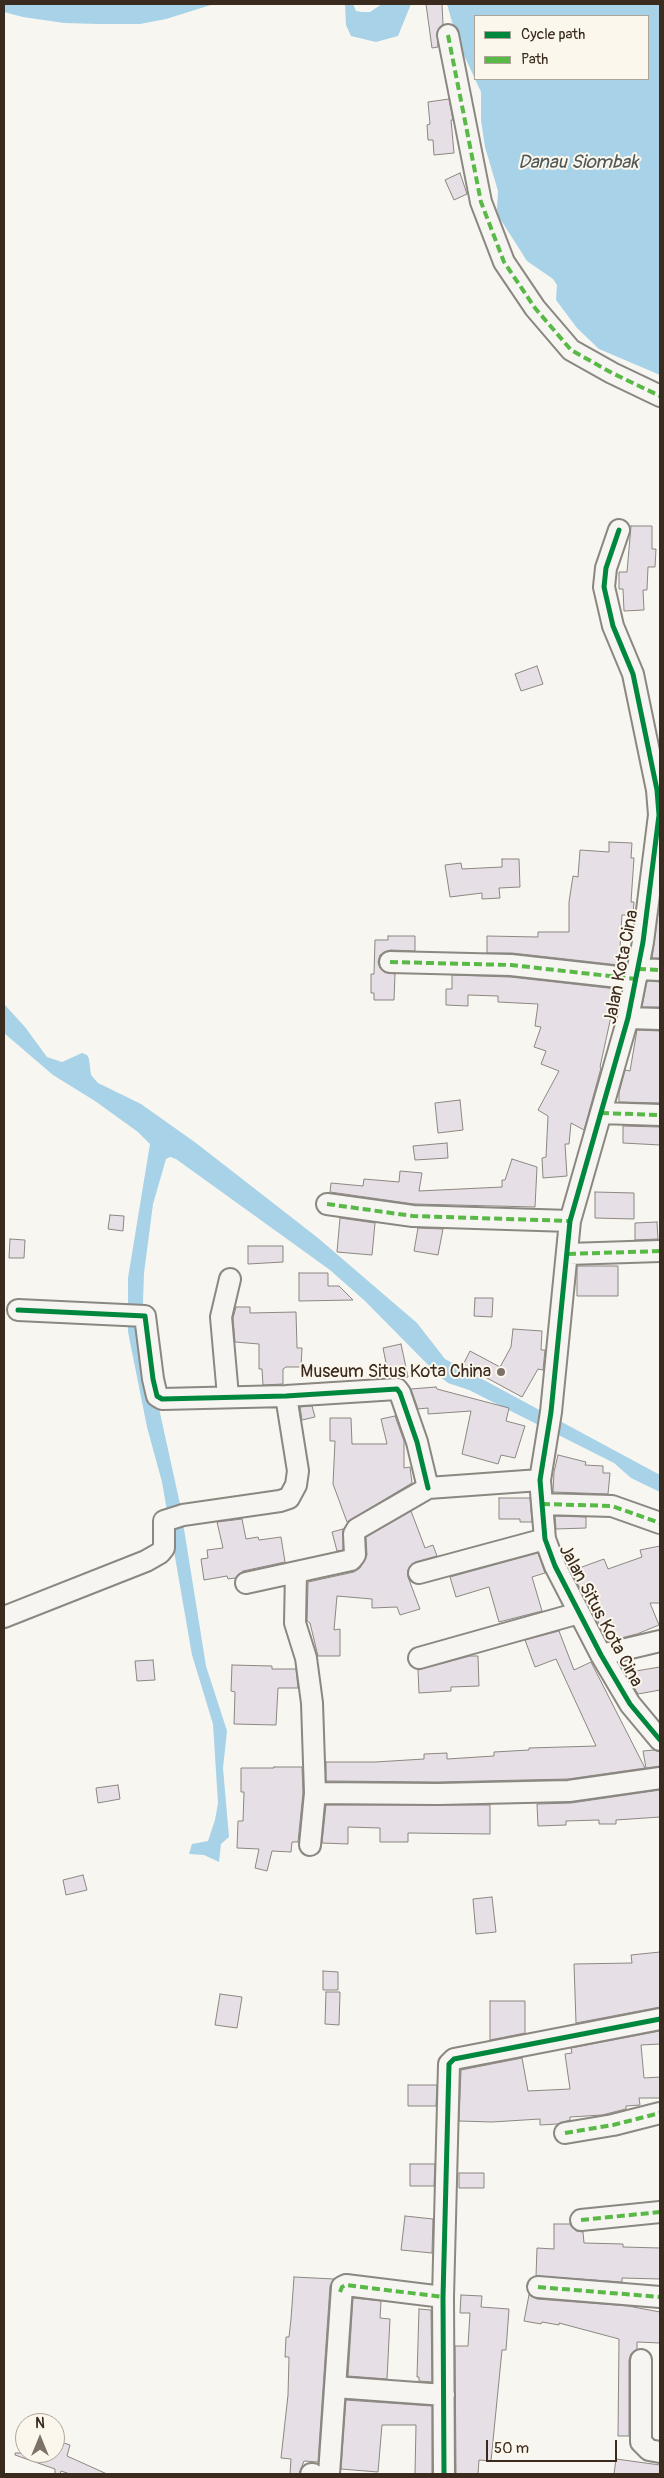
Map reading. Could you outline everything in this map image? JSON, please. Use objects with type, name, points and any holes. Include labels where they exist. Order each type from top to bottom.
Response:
[{"type":"street","points":[[448,35],[481,202],[504,262],[535,308],[571,350],[612,373],[660,396]]},
{"type":"street","name":"Jalan Kota Cina","points":[[548,1435],[570,1221],[628,1018],[637,974],[659,802],[633,674],[613,626],[604,587],[606,568],[619,530]]},
{"type":"street","points":[[390,962],[510,964],[637,974],[660,970]]},
{"type":"street","points":[[628,1018],[660,1019]]},
{"type":"street","points":[[601,1113],[660,1115]]},
{"type":"street","points":[[327,1204],[413,1216],[570,1221]]},
{"type":"street","points":[[568,1254],[660,1251]]},
{"type":"street","points":[[228,1396],[221,1317],[230,1279]]},
{"type":"street","points":[[18,1310],[145,1316],[152,1379],[159,1398],[286,1396],[397,1390],[400,1393],[417,1442],[428,1488]]},
{"type":"street","points":[[4,1617],[146,1561],[160,1553],[164,1548],[164,1522],[183,1514],[280,1502],[289,1498],[296,1485],[298,1471],[286,1396]]},
{"type":"street","name":"Jalan Situs Kota Cina","points":[[548,1435],[540,1480],[545,1539],[555,1566],[601,1655],[630,1704],[660,1740]]},
{"type":"street","points":[[246,1583],[351,1560],[355,1555],[354,1534],[357,1529],[428,1488],[540,1480]]},
{"type":"street","points":[[542,1504],[612,1506],[660,1522]]},
{"type":"street","points":[[420,1573],[545,1539]]},
{"type":"street","points":[[296,1572],[295,1623],[306,1658],[312,1703],[315,1793],[310,1845]]},
{"type":"street","points":[[419,1658],[579,1613]]},
{"type":"street","points":[[601,1655],[660,1641]]},
{"type":"street","points":[[315,1793],[438,1794],[569,1791],[660,1778]]},
{"type":"street","points":[[444,2474],[443,2297],[449,2064],[451,2060],[660,2019]]},
{"type":"street","points":[[565,2133],[613,2125],[660,2113]]},
{"type":"street","points":[[581,2220],[660,2212]]},
{"type":"street","points":[[328,2474],[342,2287],[346,2285],[443,2297]]},
{"type":"street","points":[[538,2287],[660,2297]]},
{"type":"street","points":[[641,2360],[641,2442],[649,2450],[660,2452]]},
{"type":"street","points":[[335,2387],[444,2394]]},
{"type":"water","points":[[4,4],[214,4],[166,19],[140,24],[99,24],[64,23],[23,17],[4,12]]},
{"type":"water","points":[[345,4],[353,4],[356,11],[370,12],[382,4],[411,4],[398,36],[376,42],[351,36],[346,25]]},
{"type":"water","name":"Danau Siombak","points":[[447,4],[660,4],[660,375],[599,349],[577,328],[556,300],[557,285],[553,279],[527,261],[499,217],[497,210],[498,191],[485,147],[481,120],[481,92],[475,80],[649,80],[649,15],[474,15],[474,77],[457,40]]},
{"type":"water","points":[[4,1004],[25,1027],[47,1057],[62,1062],[82,1053],[87,1055],[91,1075],[98,1083],[141,1104],[196,1143],[318,1238],[417,1323],[445,1359],[660,1475],[660,1492],[631,1478],[614,1463],[469,1390],[448,1383],[365,1301],[330,1270],[176,1159],[170,1157],[166,1159],[153,1204],[144,1273],[142,1331],[180,1504],[206,1666],[227,1731],[223,1768],[229,1837],[221,1844],[219,1862],[204,1855],[189,1854],[192,1844],[208,1841],[215,1820],[218,1803],[213,1724],[192,1655],[162,1482],[147,1427],[128,1332],[128,1278],[150,1144],[138,1132],[95,1101],[53,1075],[4,1033]]},
{"type":"building","points":[[426,4],[442,4],[443,24],[437,32],[438,47],[432,48]]},
{"type":"building","points":[[449,99],[453,120],[451,120],[454,153],[434,155],[433,140],[428,140],[427,125],[430,124],[428,102]]},
{"type":"building","points":[[460,173],[467,194],[454,200],[445,180]]},
{"type":"building","points":[[631,526],[652,526],[652,549],[656,549],[655,567],[648,567],[647,590],[643,590],[644,610],[624,611],[623,589],[619,589],[619,572],[627,572]]},
{"type":"building","points":[[537,666],[543,684],[521,691],[515,674]]},
{"type":"building","points":[[609,842],[632,843],[631,858],[634,858],[631,902],[634,902],[633,915],[622,915],[619,965],[512,953],[487,953],[487,936],[538,937],[538,932],[569,932],[569,902],[573,876],[578,877],[580,850],[609,852]]},
{"type":"building","points":[[502,859],[519,859],[520,887],[499,888],[500,898],[482,899],[482,893],[450,897],[445,865],[461,863],[462,869],[502,867]]},
{"type":"building","points":[[658,914],[660,914],[660,958],[652,958]]},
{"type":"building","points":[[388,936],[415,936],[415,951],[390,950],[380,955],[378,962],[380,968],[384,972],[395,974],[394,1000],[374,1000],[374,993],[371,993],[371,974],[374,974],[375,940],[388,940]]},
{"type":"building","points":[[452,975],[510,977],[617,989],[601,1068],[584,1130],[571,1123],[569,1144],[565,1144],[567,1176],[543,1178],[542,1158],[546,1157],[548,1116],[538,1110],[559,1071],[541,1064],[546,1051],[534,1047],[541,1027],[535,1026],[538,1004],[498,1002],[498,996],[468,995],[468,1006],[446,1005],[446,989],[452,989]]},
{"type":"building","points":[[647,981],[660,982],[660,1007],[642,1007]]},
{"type":"building","points":[[637,1030],[660,1031],[660,1103],[619,1102],[619,1093],[625,1070],[630,1071]]},
{"type":"building","points":[[460,1100],[463,1130],[438,1133],[435,1103]]},
{"type":"building","points":[[623,1126],[660,1127],[660,1145],[623,1143]]},
{"type":"building","points":[[447,1143],[448,1158],[415,1160],[413,1146]]},
{"type":"building","points":[[512,1159],[537,1167],[535,1207],[414,1204],[330,1192],[331,1183],[363,1186],[364,1179],[399,1182],[400,1171],[422,1173],[419,1191],[502,1187],[502,1180],[505,1180]]},
{"type":"building","points":[[595,1192],[634,1193],[634,1219],[595,1218]]},
{"type":"building","points":[[110,1215],[124,1216],[123,1231],[108,1229]]},
{"type":"building","points":[[340,1218],[375,1223],[372,1255],[337,1252]]},
{"type":"building","points":[[657,1222],[658,1239],[635,1240],[635,1223]]},
{"type":"building","points":[[418,1228],[443,1229],[438,1255],[414,1251]]},
{"type":"building","points":[[10,1239],[25,1240],[24,1258],[9,1258]]},
{"type":"building","points":[[248,1246],[283,1246],[283,1262],[248,1264]]},
{"type":"building","points":[[577,1266],[618,1266],[618,1296],[577,1296]]},
{"type":"building","points":[[299,1273],[328,1273],[328,1286],[339,1286],[353,1300],[299,1301]]},
{"type":"building","points":[[475,1298],[493,1298],[492,1317],[474,1316]]},
{"type":"building","points":[[236,1307],[250,1307],[250,1313],[296,1312],[297,1348],[302,1348],[301,1367],[286,1367],[283,1369],[283,1384],[263,1385],[262,1369],[259,1369],[259,1344],[235,1342],[233,1318]]},
{"type":"building","points":[[513,1329],[542,1331],[541,1350],[545,1350],[543,1370],[538,1369],[522,1397],[463,1365],[470,1351],[500,1367],[511,1347]]},
{"type":"building","points":[[401,1344],[408,1377],[389,1378],[383,1348]]},
{"type":"building","points":[[436,1387],[437,1389],[509,1408],[506,1421],[525,1426],[515,1458],[501,1455],[498,1464],[462,1454],[471,1411],[428,1414],[428,1408],[418,1409],[411,1389]]},
{"type":"building","points":[[312,1406],[315,1417],[302,1420],[300,1407]]},
{"type":"building","points":[[395,1416],[404,1441],[404,1468],[410,1467],[412,1483],[347,1522],[333,1484],[335,1441],[330,1441],[330,1418],[351,1418],[352,1444],[387,1444],[381,1419]]},
{"type":"building","points":[[558,1455],[586,1462],[585,1465],[603,1466],[603,1473],[610,1473],[608,1494],[553,1492],[554,1472]]},
{"type":"building","points":[[499,1498],[530,1498],[532,1522],[520,1522],[520,1519],[499,1519]]},
{"type":"building","points":[[411,1511],[425,1548],[433,1545],[437,1556],[415,1562],[408,1570],[408,1577],[420,1609],[400,1615],[397,1607],[372,1608],[372,1599],[337,1596],[334,1630],[340,1629],[340,1656],[318,1656],[310,1623],[307,1621],[308,1582],[354,1572],[360,1568],[367,1555],[366,1537]]},
{"type":"building","points":[[555,1516],[586,1517],[586,1528],[556,1529]]},
{"type":"building","points":[[242,1519],[246,1539],[258,1537],[259,1540],[281,1537],[285,1562],[243,1571],[235,1578],[228,1579],[227,1576],[204,1580],[201,1559],[208,1558],[207,1550],[223,1548],[217,1522]]},
{"type":"building","points":[[343,1529],[343,1550],[337,1551],[332,1532]]},
{"type":"building","points":[[660,1546],[660,1603],[650,1603],[659,1625],[637,1634],[617,1639],[610,1620],[599,1624],[585,1585],[579,1587],[571,1571],[604,1559],[608,1569],[642,1557],[640,1550]]},
{"type":"building","points":[[538,1553],[545,1573],[532,1577],[542,1611],[499,1622],[489,1587],[456,1597],[450,1577]]},
{"type":"building","points":[[559,1631],[574,1670],[591,1662],[645,1768],[568,1779],[438,1782],[326,1781],[326,1762],[424,1759],[424,1754],[447,1753],[447,1759],[494,1756],[494,1752],[529,1750],[529,1748],[596,1746],[556,1659],[535,1667],[525,1640]]},
{"type":"building","points":[[470,1656],[478,1656],[479,1686],[451,1687],[451,1691],[419,1693],[418,1670]]},
{"type":"building","points":[[153,1660],[155,1680],[137,1681],[135,1661]]},
{"type":"building","points":[[232,1665],[296,1669],[298,1688],[278,1688],[276,1725],[234,1724],[235,1692],[231,1691]]},
{"type":"building","points":[[660,1667],[660,1690],[638,1694],[632,1684],[630,1672]]},
{"type":"building","points":[[654,1750],[660,1752],[660,1766],[646,1768],[643,1751]]},
{"type":"building","points":[[302,1767],[303,1793],[298,1842],[292,1842],[291,1852],[272,1851],[267,1871],[255,1868],[259,1849],[237,1848],[238,1821],[243,1821],[244,1792],[241,1792],[241,1768]]},
{"type":"building","points":[[118,1785],[120,1799],[98,1803],[96,1788]]},
{"type":"building","points":[[660,1790],[660,1817],[616,1820],[616,1824],[599,1824],[599,1820],[566,1821],[566,1825],[538,1826],[537,1804],[571,1803]]},
{"type":"building","points":[[326,1805],[490,1805],[490,1834],[408,1833],[408,1842],[380,1842],[380,1828],[348,1827],[348,1844],[322,1843]]},
{"type":"building","points":[[83,1875],[87,1890],[66,1895],[63,1880]]},
{"type":"building","points":[[492,1897],[496,1932],[476,1934],[473,1899]]},
{"type":"building","points":[[660,1952],[660,2007],[576,2023],[574,1964],[632,1963],[631,1955]]},
{"type":"building","points":[[323,1971],[338,1972],[338,1990],[323,1990]]},
{"type":"building","points":[[326,1992],[340,1992],[339,2025],[325,2024]]},
{"type":"building","points":[[220,1994],[242,1997],[237,2028],[215,2025]]},
{"type":"building","points":[[490,2001],[525,2001],[525,2033],[490,2040]]},
{"type":"building","points":[[660,2031],[660,2044],[641,2045],[644,2078],[660,2077],[660,2098],[639,2098],[640,2105],[626,2106],[626,2109],[602,2115],[570,2117],[570,2120],[557,2124],[540,2125],[540,2119],[492,2122],[459,2121],[461,2070],[522,2058],[528,2091],[570,2089],[565,2054],[572,2053],[571,2048]]},
{"type":"building","points":[[408,2085],[437,2085],[436,2106],[408,2106]]},
{"type":"building","points":[[410,2164],[435,2164],[434,2186],[410,2186]]},
{"type":"building","points":[[459,2173],[484,2173],[484,2188],[459,2188]]},
{"type":"building","points":[[405,2216],[433,2219],[432,2253],[401,2250]]},
{"type":"building","points":[[554,2224],[570,2224],[576,2231],[583,2232],[584,2243],[623,2244],[623,2247],[660,2248],[660,2279],[622,2278],[622,2282],[536,2276],[537,2248],[554,2249]]},
{"type":"building","points":[[294,2277],[334,2279],[330,2286],[318,2462],[304,2461],[299,2474],[290,2474],[291,2459],[281,2458],[288,2395],[289,2357],[285,2357],[286,2337],[289,2337]]},
{"type":"building","points":[[461,2295],[482,2296],[481,2307],[509,2309],[506,2350],[502,2350],[491,2461],[479,2460],[478,2474],[456,2474],[455,2346],[468,2346],[470,2313],[460,2313]]},
{"type":"building","points":[[529,2295],[537,2299],[628,2306],[660,2312],[660,2343],[637,2342],[637,2349],[631,2354],[629,2360],[629,2436],[618,2436],[619,2339],[559,2323],[559,2325],[542,2322],[541,2324],[524,2321]]},
{"type":"building","points":[[353,2298],[381,2301],[380,2318],[390,2319],[387,2379],[348,2376]]},
{"type":"building","points":[[419,2309],[431,2310],[432,2382],[419,2381],[419,2377],[417,2377]]},
{"type":"building","points":[[346,2400],[432,2406],[432,2474],[415,2474],[416,2425],[382,2425],[378,2472],[341,2469]]},
{"type":"building","points":[[65,2443],[70,2445],[67,2456],[107,2474],[70,2474],[61,2471],[60,2474],[55,2474],[55,2469],[38,2463],[65,2463]]},
{"type":"building","points":[[616,2459],[660,2465],[660,2474],[614,2474]]},
{"type":"marked path","points":[[448,35],[481,202],[504,262],[535,308],[571,350],[612,373],[660,396]]},
{"type":"marked path","points":[[390,962],[511,965],[636,979]]},
{"type":"marked path","points":[[638,969],[660,970]]},
{"type":"marked path","points":[[601,1113],[660,1115]]},
{"type":"marked path","points":[[327,1204],[413,1216],[570,1221]]},
{"type":"marked path","points":[[568,1254],[660,1251]]},
{"type":"marked path","points":[[542,1504],[612,1506],[660,1523]]},
{"type":"marked path","points":[[565,2133],[613,2125],[660,2113]]},
{"type":"marked path","points":[[581,2220],[660,2212]]},
{"type":"marked path","points":[[340,2292],[342,2287],[346,2285],[443,2297]]},
{"type":"marked path","points":[[538,2287],[660,2297]]},
{"type":"cycle path","points":[[619,530],[606,568],[604,587],[613,626],[633,674],[657,790],[659,815],[643,942],[628,1018],[570,1221],[551,1412],[540,1480],[545,1539],[555,1566],[601,1655],[630,1704],[660,1740]]},
{"type":"cycle path","points":[[18,1310],[145,1316],[153,1379],[157,1396],[162,1399],[286,1396],[397,1389],[417,1442],[428,1488]]},
{"type":"cycle path","points":[[444,2474],[443,2297],[449,2064],[454,2059],[660,2019]]},
{"type":"place","name":"Museum Situs Kota China","points":[[501,1372]]}]
